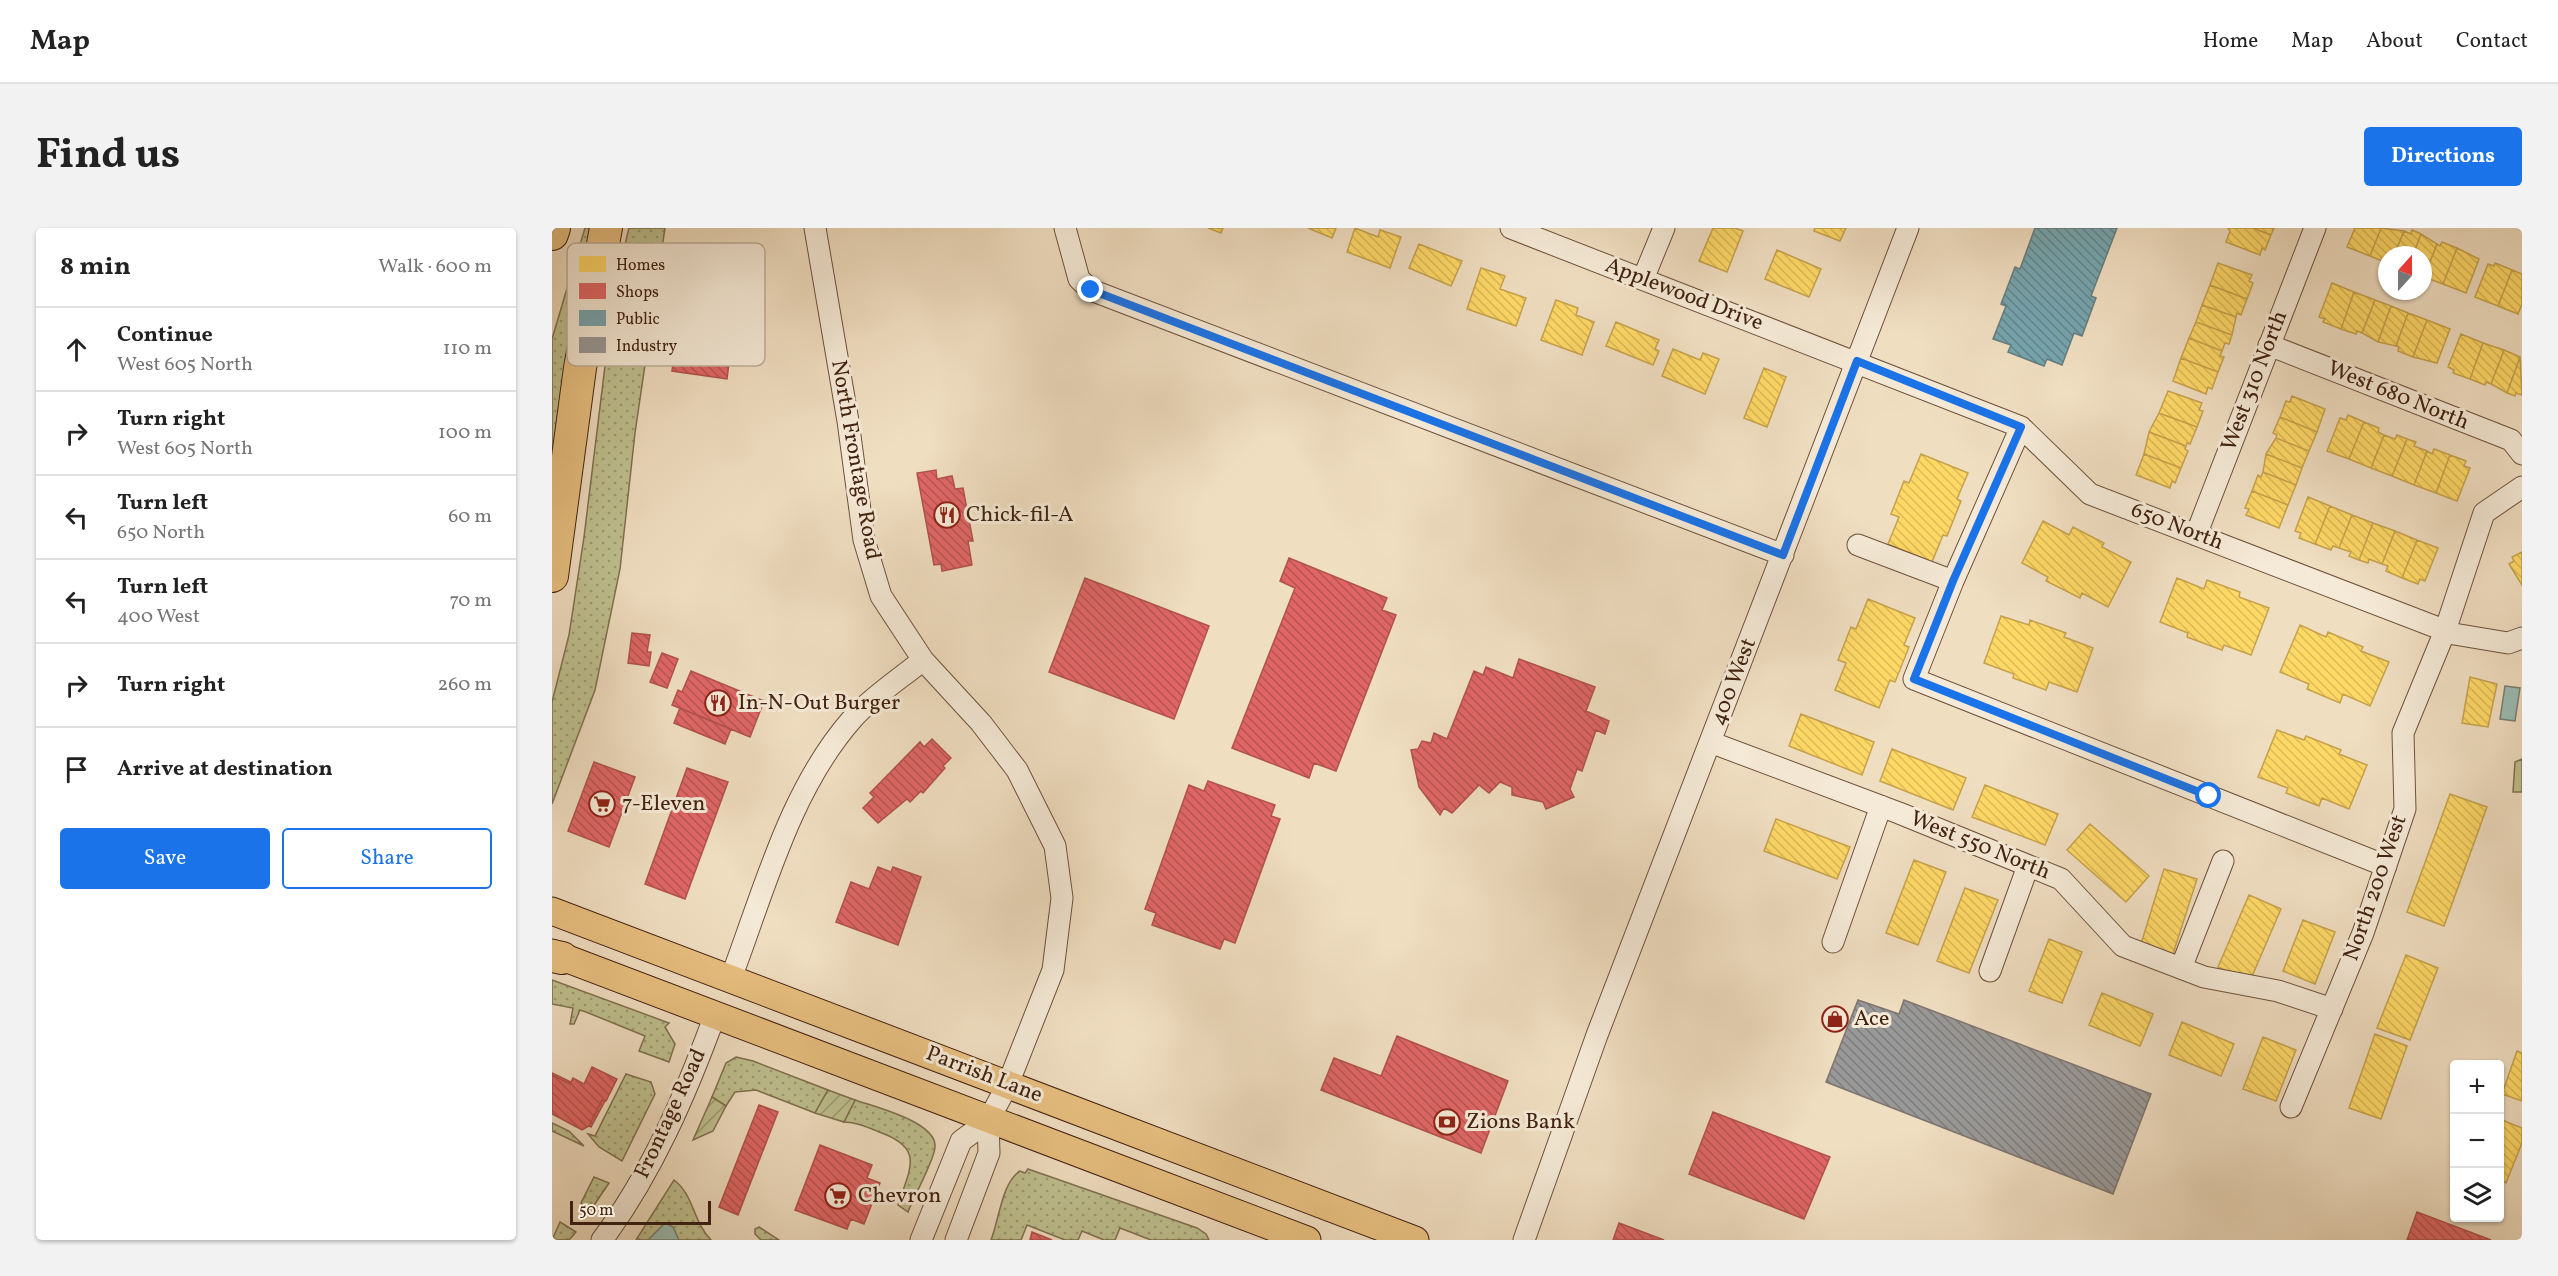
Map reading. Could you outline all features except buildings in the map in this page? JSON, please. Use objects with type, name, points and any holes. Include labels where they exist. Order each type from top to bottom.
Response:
[{"type":"highway","points":[[552,234],[554,228]]},
{"type":"highway","points":[[603,243],[606,228]]},
{"type":"highway","points":[[552,576],[580,366]]},
{"type":"main road","name":"Parrish Lane","points":[[552,911],[1415,1240]]},
{"type":"main road","name":"Parrish Lane","points":[[555,956],[1306,1240]]},
{"type":"street","name":"North Frontage Road","points":[[814,228],[848,421],[864,540],[881,596],[923,660],[981,723],[1017,770],[1055,846],[1062,898],[1053,970],[1008,1084],[988,1120]]},
{"type":"street","points":[[1065,228],[1079,279],[1091,290],[1783,555]]},
{"type":"street","name":"Applewood Drive","points":[[1510,228],[1857,361]]},
{"type":"street","points":[[1643,279],[1664,228]]},
{"type":"street","name":"400 West","points":[[1524,1240],[1710,742],[1908,228]]},
{"type":"street","name":"West 310 North","points":[[2196,535],[2315,228]]},
{"type":"street","name":"West 680 North","points":[[2269,345],[2511,440],[2522,454]]},
{"type":"street","name":"650 North","points":[[1857,361],[2021,427],[2090,494],[2445,631],[2475,639],[2508,643],[2522,638]]},
{"type":"street","points":[[2021,427],[1953,581],[1914,679],[2386,866]]},
{"type":"street","name":"North 200 West","points":[[2291,1107],[2363,933],[2405,809],[2403,733],[2445,631],[2484,513],[2522,487]]},
{"type":"street","points":[[1858,545],[1953,581]]},
{"type":"street","points":[[731,978],[792,818],[823,759],[854,717],[923,660]]},
{"type":"street","name":"West 550 North","points":[[1710,742],[1881,806],[2061,879],[2123,946],[2204,977],[2278,991],[2332,1009]]},
{"type":"street","points":[[1833,942],[1881,806]]},
{"type":"street","points":[[2181,968],[2223,861]]},
{"type":"street","points":[[1990,971],[2028,866]]},
{"type":"street","name":"Frontage Road","points":[[602,1240],[639,1185],[659,1146],[690,1079],[715,1015]]},
{"type":"street","points":[[921,1240],[961,1141],[988,1120]]},
{"type":"street","points":[[956,1240],[989,1153],[988,1120]]},
{"type":"green space","points":[[585,228],[592,228],[590,243],[581,243]]},
{"type":"green space","points":[[629,228],[665,228],[663,243],[625,243]]},
{"type":"green space","points":[[567,289],[567,366],[572,366],[552,503],[552,339]]},
{"type":"green space","points":[[605,366],[645,366],[620,569],[595,690],[552,804],[552,702],[569,635],[584,537]]},
{"type":"green space","points":[[2522,759],[2522,792],[2513,792],[2515,762]]},
{"type":"green space","points":[[552,980],[669,1023],[665,1027],[675,1044],[669,1062],[639,1051],[645,1036],[586,1012],[580,1010],[574,1024],[570,1024],[573,1008],[552,1004]]},
{"type":"green space","points":[[736,1057],[753,1061],[828,1090],[815,1113],[756,1090],[735,1092],[726,1106],[712,1097],[726,1063]]},
{"type":"green space","points":[[626,1074],[651,1082],[655,1094],[622,1161],[599,1147],[588,1134],[595,1136]]},
{"type":"green space","points":[[828,1090],[855,1100],[844,1122],[815,1113]]},
{"type":"green space","points":[[712,1097],[726,1106],[713,1131],[693,1140]]},
{"type":"green space","points":[[855,1100],[890,1111],[916,1123],[933,1138],[934,1153],[908,1212],[898,1205],[909,1170],[908,1152],[894,1138],[862,1125],[844,1122]]},
{"type":"green space","points":[[552,1123],[569,1131],[584,1146],[552,1131]]},
{"type":"green space","points":[[1028,1169],[1197,1228],[1206,1234],[1209,1240],[1151,1240],[1120,1228],[1115,1240],[1104,1240],[1082,1231],[1078,1240],[1065,1240],[1027,1225],[1021,1240],[991,1240],[1009,1184],[1020,1171],[1025,1173]]},
{"type":"green space","points":[[594,1177],[609,1183],[590,1211],[581,1203]]},
{"type":"green space","points":[[674,1180],[686,1193],[700,1225],[711,1240],[636,1240]]},
{"type":"green space","points":[[560,1222],[576,1232],[569,1240],[552,1240]]},
{"type":"green space","points":[[759,1227],[779,1240],[761,1240],[755,1234],[755,1229]]},
{"type":"water","points":[[2505,686],[2520,688],[2515,721],[2500,719]]},
{"type":"water","points":[[665,1223],[673,1227],[679,1240],[648,1240]]},
{"type":"place","name":"Chick-fil-A","points":[[947,515]]},
{"type":"place","name":"In-N-Out Burger","points":[[718,703]]},
{"type":"place","name":"7-Eleven","points":[[602,804]]},
{"type":"place","name":"Ace","points":[[1835,1019]]},
{"type":"place","name":"Zions Bank","points":[[1447,1122]]},
{"type":"place","name":"Chevron","points":[[838,1196]]},
{"type":"route","points":[[1091,290],[1783,555],[1857,361],[2021,427],[1953,581],[1914,679],[2209,796]]}]
